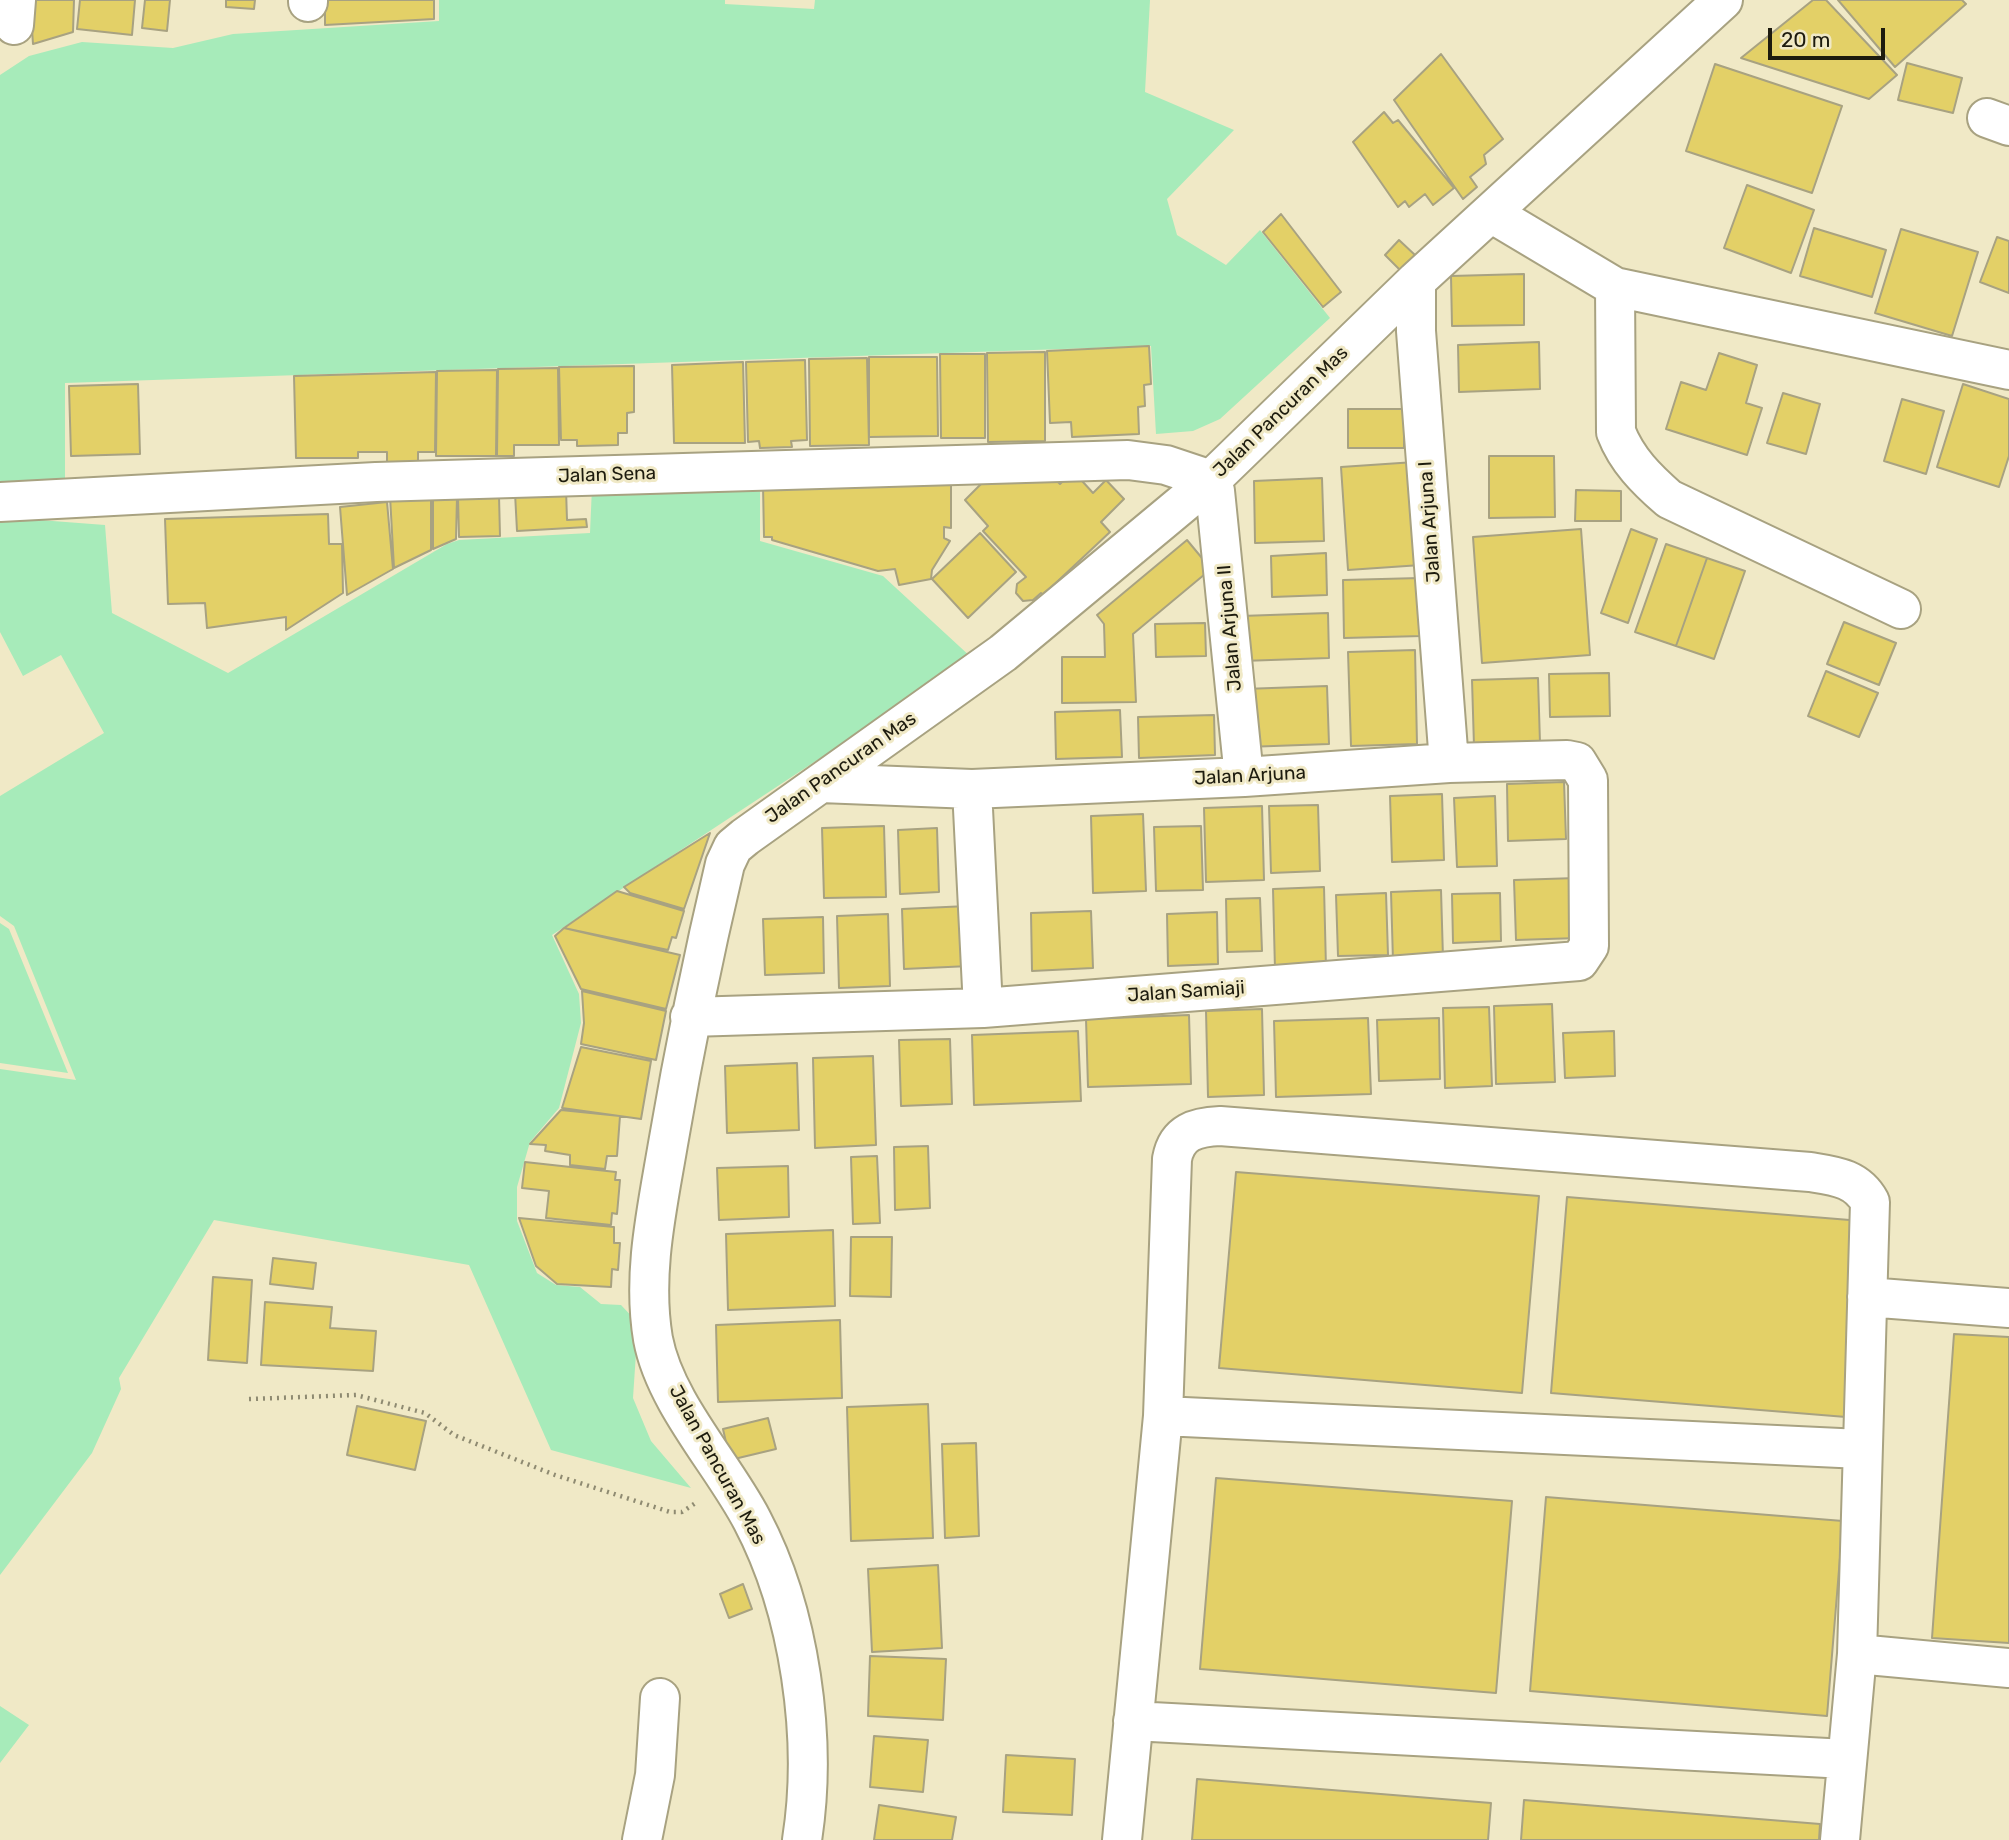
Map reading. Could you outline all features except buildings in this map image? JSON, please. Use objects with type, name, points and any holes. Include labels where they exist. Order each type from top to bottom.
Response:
[{"type":"street","name":"Jalan Pancuran Mas","points":[[802,1840],[809,1765],[797,1647],[778,1582],[752,1520],[675,1396],[654,1342],[651,1316],[651,1242],[690,1017],[725,864],[733,847],[1003,653],[1211,480],[1416,281],[1714,4]]},
{"type":"street","points":[[1491,213],[1615,287],[2009,370]]},
{"type":"street","name":"Jalan Arjuna I","points":[[1416,281],[1416,331],[1449,763]]},
{"type":"street","points":[[1615,287],[1616,432],[1624,452],[1647,481],[1669,499],[1902,608]]},
{"type":"street","name":"Jalan Sena","points":[[0,502],[390,481],[1128,460],[1166,465],[1211,480]]},
{"type":"street","name":"Jalan Arjuna II","points":[[1211,480],[1219,516],[1244,777]]},
{"type":"street","name":"Jalan Arjuna","points":[[821,783],[972,789],[1244,777],[1553,758],[1577,762],[1588,780],[1589,861]]},
{"type":"street","points":[[972,789],[983,1008]]},
{"type":"street","name":"Jalan Samiaji","points":[[690,1017],[983,1008],[1579,961],[1591,940],[1589,861]]},
{"type":"street","points":[[1122,1840],[1163,1416],[1172,1159],[1176,1144],[1192,1129],[1220,1126],[1810,1172],[1855,1183],[1870,1202],[1857,1654],[1840,1840]]},
{"type":"street","points":[[1867,1297],[2009,1308]]},
{"type":"street","points":[[1163,1416],[1861,1449]]},
{"type":"street","points":[[1857,1654],[2009,1668]]},
{"type":"street","points":[[642,1840],[655,1775],[660,1698]]},
{"type":"street","points":[[1133,1721],[1846,1759]]},
{"type":"path","points":[[250,1399],[356,1395],[425,1413],[454,1435],[555,1475],[670,1512],[682,1512],[727,1481]]},
{"type":"green space","points":[[439,0],[725,0],[725,4],[814,9],[815,0],[1150,0],[1145,92],[1234,130],[1167,199],[1177,235],[1226,265],[1260,230],[1330,318],[1220,419],[1193,431],[1156,434],[1151,346],[65,383],[65,486],[0,491],[0,75],[29,56],[82,42],[173,48],[233,34],[439,21]]},
{"type":"green space","points":[[592,487],[760,489],[760,541],[883,576],[972,658],[552,935],[579,994],[581,1023],[559,1108],[530,1142],[517,1187],[517,1221],[537,1273],[556,1285],[580,1287],[601,1304],[621,1305],[638,1323],[633,1398],[651,1441],[691,1488],[551,1450],[469,1265],[214,1220],[119,1378],[121,1389],[92,1453],[0,1575],[0,1069],[76,1080],[14,926],[0,916],[0,796],[104,733],[61,655],[23,676],[0,632],[0,517],[105,525],[112,613],[228,673],[447,544],[459,540],[590,533]]},
{"type":"green space","points":[[0,923],[9,929],[68,1073],[0,1063]]},
{"type":"green space","points":[[0,1706],[29,1725],[0,1763]]}]
